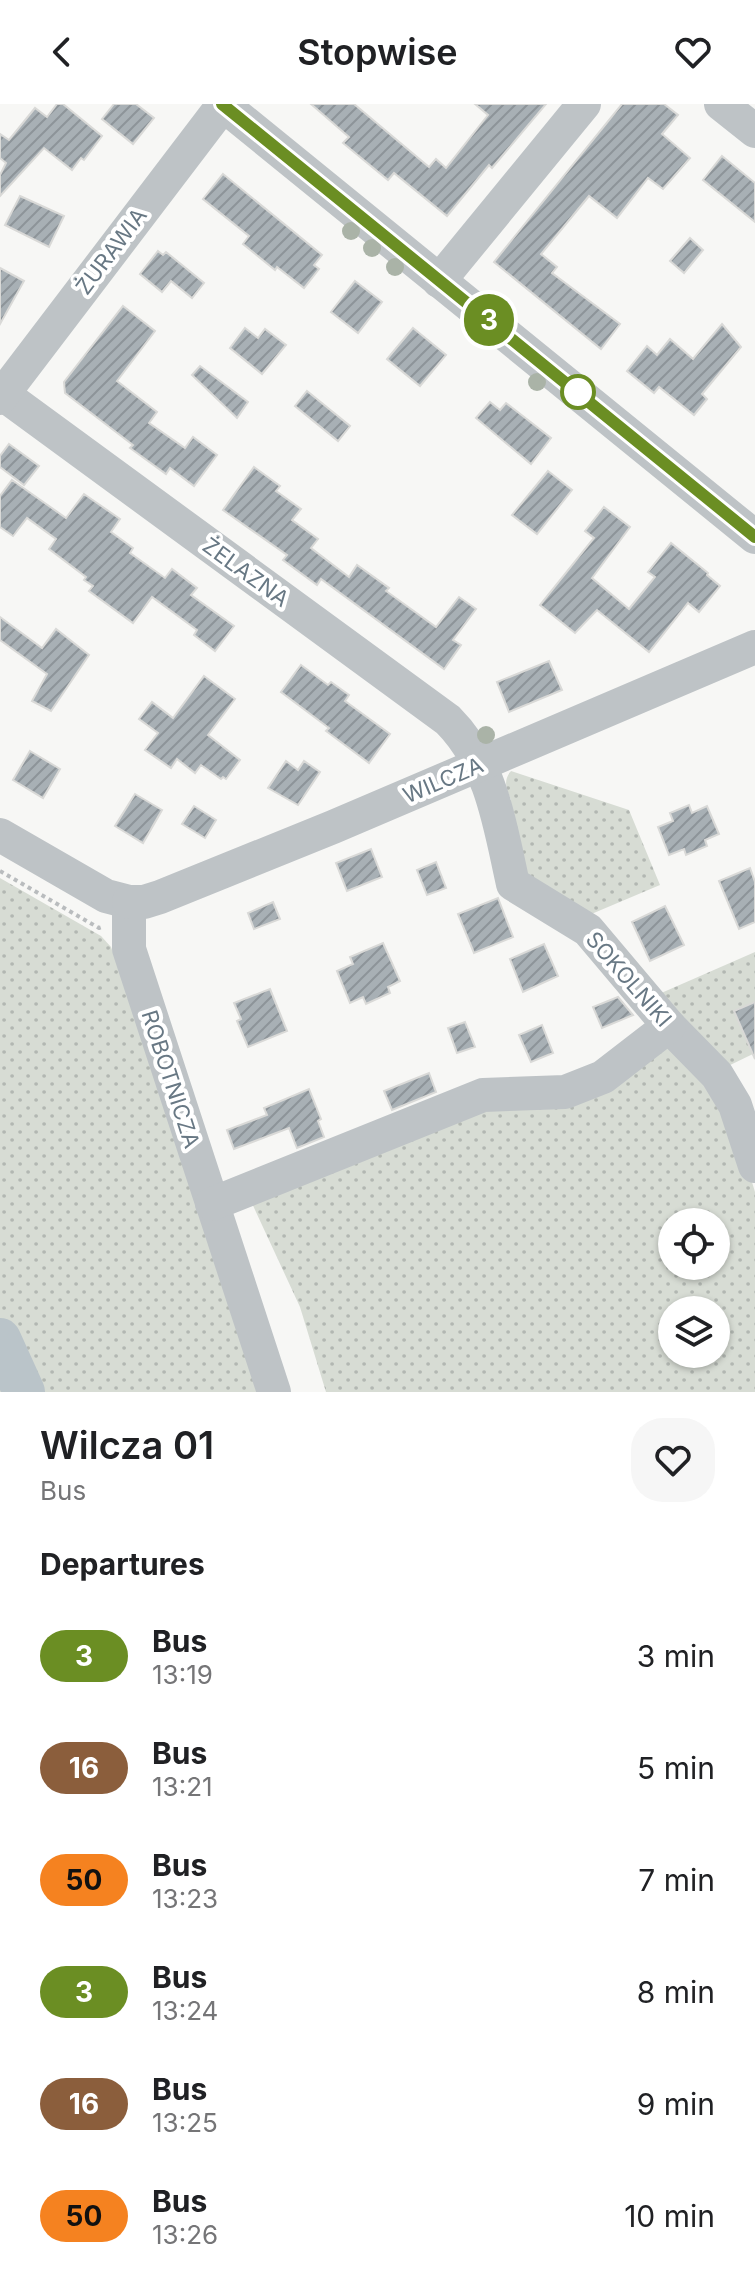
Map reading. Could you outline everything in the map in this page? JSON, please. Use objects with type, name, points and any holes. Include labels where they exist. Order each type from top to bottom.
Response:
[{"type":"street","points":[[223,104],[755,537]]},
{"type":"street","name":"ŻURAWIA","points":[[1,395],[223,104]]},
{"type":"street","points":[[439,281],[584,104]]},
{"type":"street","points":[[721,104],[755,131]]},
{"type":"street","name":"ŻELAZNA","points":[[1,395],[448,720],[480,764]]},
{"type":"street","name":"WILCZA","points":[[129,902],[160,897],[333,827],[755,647]]},
{"type":"street","name":"SOKOLNIKI","points":[[480,764],[495,804],[513,884],[588,930],[669,1026],[717,1075],[735,1105],[755,1166]]},
{"type":"street","points":[[0,835],[106,896],[129,902]]},
{"type":"street","name":"ROBOTNICZA","points":[[129,902],[129,949],[274,1392]]},
{"type":"street","points":[[212,1204],[483,1095],[565,1092],[603,1077],[669,1026]]},
{"type":"shaded area","points":[[511,771],[629,810],[660,885],[582,918],[520,877],[503,803],[511,800],[506,785]]},
{"type":"shaded area","points":[[0,878],[101,936],[111,947],[264,1392],[0,1392]]},
{"type":"shaded area","points":[[755,952],[755,1053],[726,1067],[659,994]]},
{"type":"shaded area","points":[[654,1024],[733,1119],[755,1192],[755,1392],[326,1392],[300,1307],[250,1199],[491,1103],[534,1102]]},
{"type":"building","points":[[57,104],[63,104],[102,136],[72,170],[44,148],[0,196],[0,175],[6,163],[0,158],[0,134],[9,140],[35,108],[47,117]]},
{"type":"building","points":[[114,104],[136,104],[154,118],[133,144],[102,119]]},
{"type":"building","points":[[311,104],[354,104],[429,167],[436,159],[446,168],[488,115],[475,104],[546,104],[447,216],[394,173],[388,180],[343,143],[349,137]]},
{"type":"building","points":[[622,104],[664,104],[678,115],[662,134],[690,158],[663,189],[648,178],[617,218],[589,196],[541,254],[557,267],[552,273],[620,324],[601,349],[494,262]]},
{"type":"building","points":[[722,156],[755,183],[755,222],[703,180]]},
{"type":"building","points":[[223,174],[322,255],[314,265],[319,269],[304,288],[243,244],[249,236],[203,199]]},
{"type":"building","points":[[20,196],[64,216],[49,247],[5,225]]},
{"type":"building","points":[[690,238],[703,250],[684,273],[670,261]]},
{"type":"building","points":[[158,251],[163,255],[166,252],[204,283],[192,298],[171,281],[162,292],[140,274]]},
{"type":"building","points":[[0,268],[24,281],[0,324]]},
{"type":"building","points":[[355,281],[382,302],[358,333],[331,312]]},
{"type":"building","points":[[123,306],[155,331],[117,381],[157,412],[149,423],[185,448],[193,437],[217,455],[194,486],[170,468],[166,474],[65,393],[64,382]]},
{"type":"building","points":[[722,324],[741,347],[702,394],[707,399],[694,415],[659,387],[654,393],[627,371],[647,346],[657,355],[670,339],[693,359]]},
{"type":"building","points":[[245,328],[258,338],[265,329],[286,345],[262,374],[230,348]]},
{"type":"building","points":[[413,328],[446,355],[420,386],[387,359]]},
{"type":"building","points":[[200,366],[248,402],[237,418],[192,375]]},
{"type":"building","points":[[307,391],[350,426],[338,441],[295,406]]},
{"type":"building","points":[[490,402],[500,410],[506,403],[551,438],[531,464],[476,418]]},
{"type":"building","points":[[9,444],[39,466],[24,485],[0,467],[0,456]]},
{"type":"building","points":[[254,467],[280,486],[276,491],[301,509],[292,520],[318,539],[311,548],[349,577],[357,565],[389,588],[386,591],[436,627],[459,597],[476,609],[453,640],[461,645],[444,669],[321,579],[317,585],[283,560],[287,555],[223,510]]},
{"type":"building","points":[[548,471],[572,490],[537,534],[512,515]]},
{"type":"building","points":[[12,480],[66,518],[84,494],[120,519],[111,532],[133,548],[130,553],[165,578],[172,569],[197,588],[191,595],[234,626],[215,651],[194,635],[197,630],[152,597],[133,623],[89,591],[93,586],[84,580],[86,577],[49,549],[56,539],[27,518],[13,536],[0,527],[0,496]]},
{"type":"building","points":[[604,507],[630,527],[592,578],[629,609],[655,577],[648,572],[671,543],[720,586],[699,612],[688,603],[649,652],[597,610],[575,633],[540,605],[594,538],[585,531]]},
{"type":"building","points":[[0,617],[42,648],[56,629],[89,655],[51,711],[32,701],[47,674],[0,640]]},
{"type":"building","points":[[549,661],[562,690],[509,712],[497,682]]},
{"type":"building","points":[[301,665],[328,685],[331,682],[349,695],[345,701],[390,734],[369,763],[281,692]]},
{"type":"building","points":[[204,676],[235,699],[208,735],[240,760],[226,779],[221,779],[201,765],[195,773],[177,759],[171,768],[145,750],[158,733],[139,719],[152,702],[173,718]]},
{"type":"building","points":[[30,751],[60,769],[43,798],[13,780]]},
{"type":"building","points":[[286,761],[298,770],[304,761],[320,772],[298,805],[268,788]]},
{"type":"building","points":[[135,794],[162,810],[143,843],[115,826]]},
{"type":"building","points":[[689,805],[692,813],[707,806],[719,834],[705,840],[707,846],[686,855],[684,849],[669,855],[658,827],[673,821],[670,813]]},
{"type":"building","points":[[194,806],[216,820],[205,838],[182,824]]},
{"type":"building","points":[[371,849],[382,877],[347,891],[336,863]]},
{"type":"building","points":[[436,862],[446,888],[427,895],[417,870]]},
{"type":"building","points":[[750,868],[755,882],[755,922],[739,929],[719,881]]},
{"type":"building","points":[[498,898],[513,937],[474,953],[458,914]]},
{"type":"building","points":[[273,902],[280,919],[254,929],[248,913]]},
{"type":"building","points":[[665,906],[684,945],[650,961],[632,922]]},
{"type":"building","points":[[383,943],[400,981],[388,987],[390,993],[366,1004],[363,997],[350,1003],[337,971],[353,964],[350,957]]},
{"type":"building","points":[[544,944],[558,976],[523,992],[510,959]]},
{"type":"building","points":[[270,989],[287,1031],[248,1047],[237,1021],[241,1019],[234,1003]]},
{"type":"building","points":[[618,997],[633,1015],[602,1028],[593,1007]]},
{"type":"building","points":[[755,1002],[755,1059],[734,1011]]},
{"type":"building","points":[[465,1022],[475,1047],[457,1053],[448,1028]]},
{"type":"building","points":[[542,1025],[553,1053],[531,1062],[519,1035]]},
{"type":"building","points":[[429,1073],[436,1092],[392,1110],[384,1091]]},
{"type":"building","points":[[309,1089],[321,1119],[318,1121],[324,1137],[297,1148],[289,1128],[234,1149],[227,1130],[267,1115],[264,1108]]},
{"type":"waterway","points":[[0,1339],[24,1392]]},
{"type":"bus line","name":"3","points":[[222,104],[755,537]]}]
